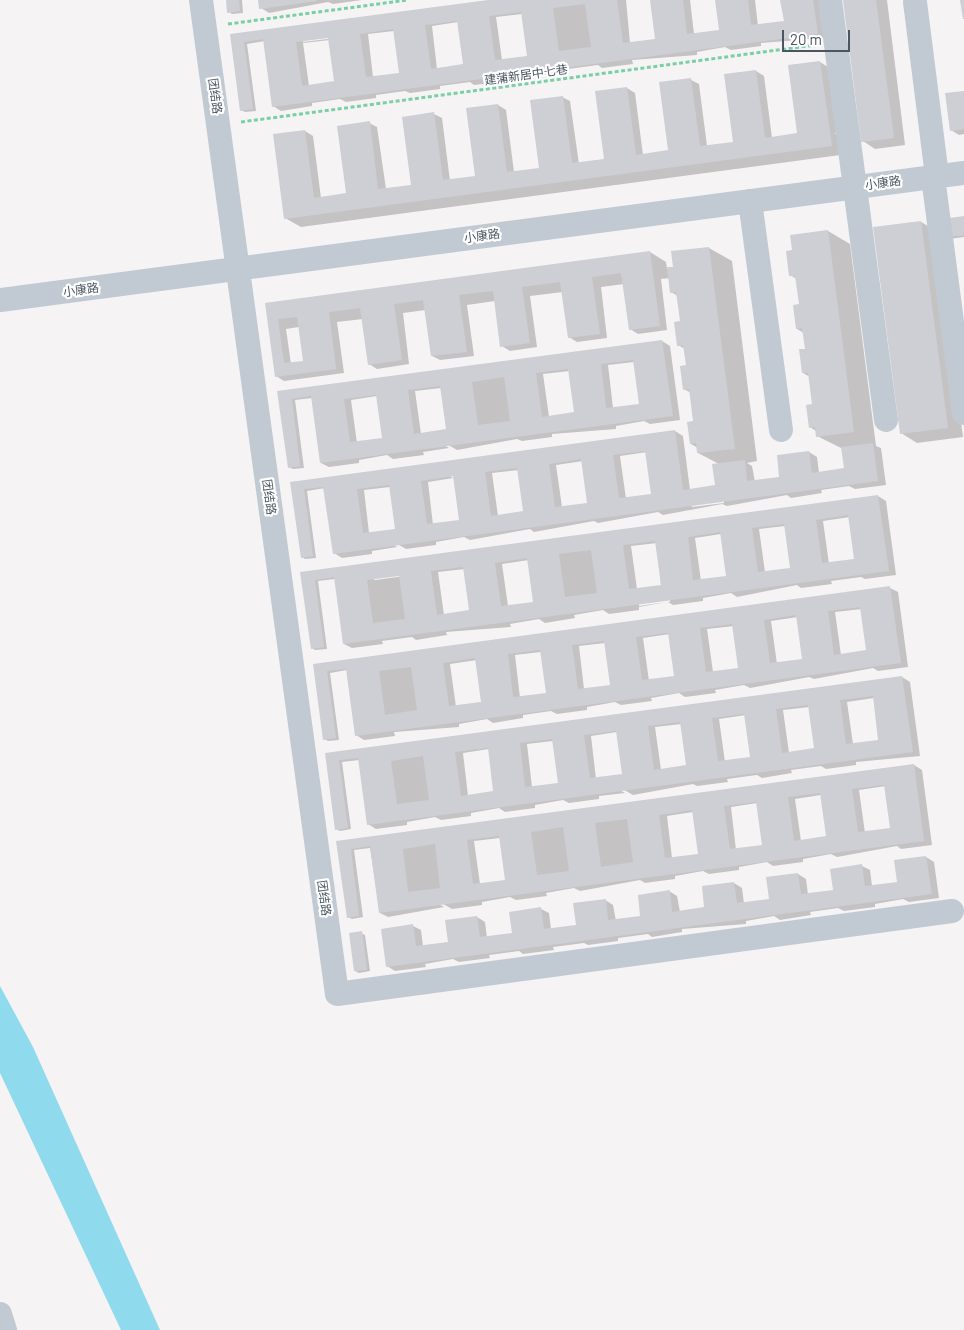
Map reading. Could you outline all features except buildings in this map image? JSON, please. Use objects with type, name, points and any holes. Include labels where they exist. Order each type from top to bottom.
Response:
[{"type":"street","name":"团结路","points":[[202,0],[337,994],[952,910]]},
{"type":"street","points":[[830,0],[886,420]]},
{"type":"street","points":[[915,2],[964,413]]},
{"type":"street","name":"小康路","points":[[0,300],[964,173]]},
{"type":"street","points":[[750,201],[781,430]]},
{"type":"street","points":[[0,1314],[5,1330]]},
{"type":"path","points":[[205,27],[408,0]]},
{"type":"path","name":"建蒲新居中七巷","points":[[219,125],[835,43]]},
{"type":"water","points":[[0,986],[33,1047],[160,1330],[121,1330],[0,1073]]}]
